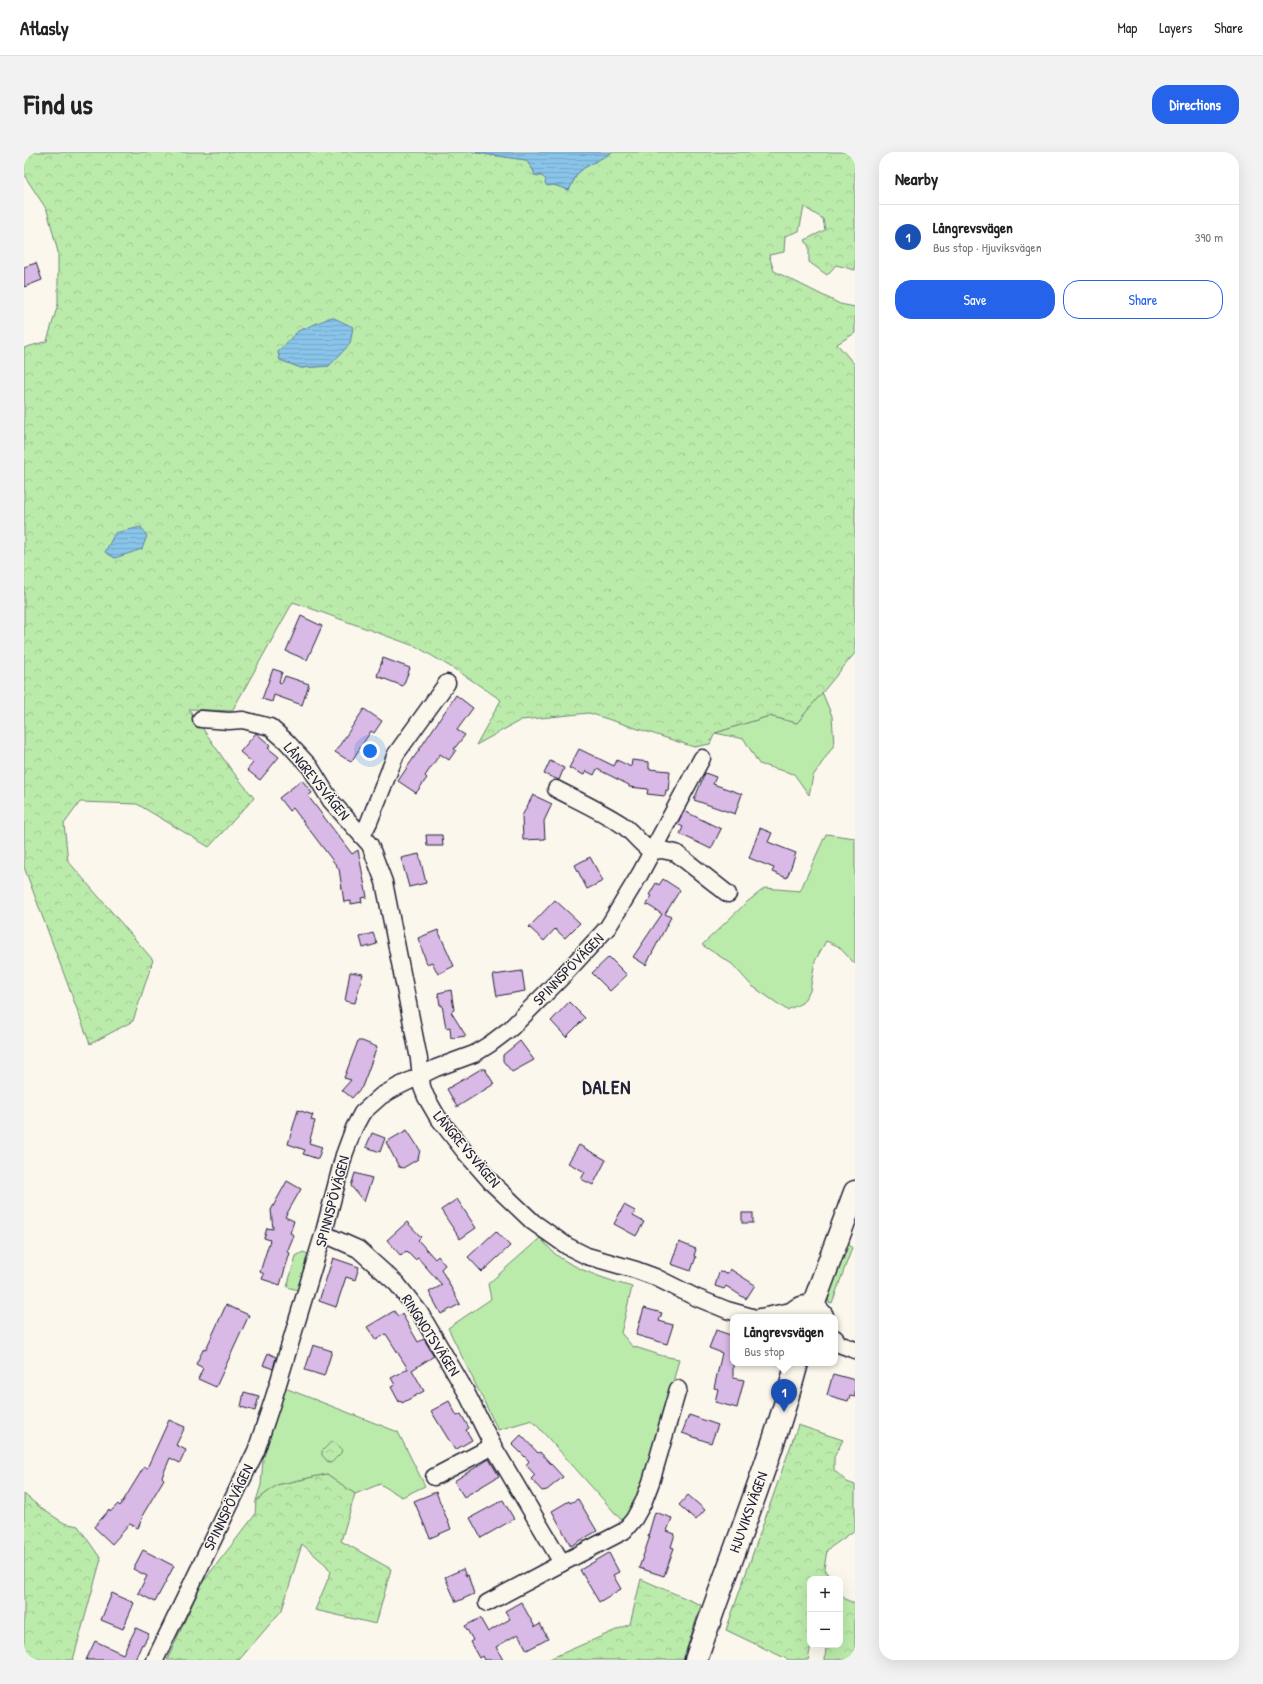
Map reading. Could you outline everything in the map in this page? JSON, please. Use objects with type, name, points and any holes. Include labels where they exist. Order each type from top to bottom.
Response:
[{"type":"main road","points":[[805,1313],[855,1192]]},
{"type":"main road","name":"HJUVIKSVÄGEN","points":[[696,1660],[717,1597],[784,1412],[796,1366]]},
{"type":"street","name":"LÅNGREVSVÄGEN","points":[[362,836],[396,754],[447,683]]},
{"type":"street","name":"LÅNGREVSVÄGEN","points":[[201,719],[229,721],[243,720],[270,727],[286,741],[310,767],[331,801],[370,845],[384,882],[397,939],[426,1097],[437,1116],[492,1183],[533,1222],[553,1237],[587,1256],[655,1277],[697,1298],[726,1310],[741,1314]]},
{"type":"street","name":"SPINNSPÖVÄGEN","points":[[155,1660],[256,1451],[324,1234],[344,1155],[354,1128],[362,1113],[381,1096],[421,1075],[474,1054],[490,1044],[511,1028],[559,980],[608,927],[640,874],[702,758]]},
{"type":"street","points":[[556,789],[621,824],[636,837],[643,846],[651,851],[662,850],[676,854],[728,894]]},
{"type":"street","name":"RINGNOTSVÄGEN","points":[[324,1234],[358,1248],[401,1289],[420,1313],[465,1390],[493,1446],[562,1563]]},
{"type":"street","points":[[794,1314],[805,1313]]},
{"type":"street","points":[[838,1343],[855,1350]]},
{"type":"street","points":[[487,1603],[624,1531],[634,1519],[643,1503],[651,1482],[678,1389]]},
{"type":"street","points":[[434,1477],[493,1446]]},
{"type":"green space","points":[[24,152],[471,152],[526,160],[537,176],[542,176],[554,185],[569,190],[577,174],[584,168],[611,152],[855,152],[855,270],[836,265],[827,275],[809,262],[809,247],[805,240],[825,230],[823,219],[804,207],[799,231],[785,236],[784,252],[769,255],[774,271],[840,304],[855,307],[855,333],[837,344],[855,365],[855,653],[797,723],[769,716],[715,733],[710,744],[694,747],[589,713],[521,720],[476,745],[501,700],[461,673],[417,647],[293,602],[232,711],[189,709],[230,768],[254,798],[209,847],[137,804],[80,802],[64,824],[68,861],[153,960],[133,1021],[90,1044],[24,867],[24,348],[47,341],[58,304],[58,252],[47,210],[24,175]],"holes":[[[298,331],[329,366],[301,368],[280,360],[278,352]]]},
{"type":"green space","points":[[822,692],[832,716],[834,745],[813,776],[809,795],[794,774],[759,764],[744,739],[715,733],[769,716],[797,723]]},
{"type":"green space","points":[[826,834],[855,838],[855,964],[838,946],[826,941],[815,961],[810,991],[802,1003],[787,1010],[752,986],[732,964],[702,945],[747,902],[765,888],[800,891]]},
{"type":"green space","points":[[540,1238],[555,1254],[581,1269],[632,1287],[621,1333],[632,1346],[663,1356],[679,1359],[649,1476],[624,1523],[532,1420],[498,1430],[448,1328],[491,1299],[488,1284]]},
{"type":"green space","points":[[847,1242],[852,1248],[832,1303],[828,1302],[831,1281]]},
{"type":"green space","points":[[303,1252],[308,1254],[298,1290],[287,1287],[296,1256]]},
{"type":"green space","points":[[285,1388],[398,1432],[425,1486],[402,1497],[380,1484],[355,1494],[327,1474],[277,1485],[256,1501],[261,1485],[263,1459]]},
{"type":"green space","points":[[798,1425],[843,1440],[834,1457],[834,1470],[847,1482],[855,1485],[855,1530],[827,1550],[824,1569],[829,1576],[807,1576],[807,1648],[810,1648],[808,1660],[789,1660],[726,1630]]},
{"type":"green space","points":[[331,1442],[334,1442],[342,1449],[341,1453],[331,1463],[328,1462],[322,1455],[322,1451]]},
{"type":"green space","points":[[327,1474],[355,1494],[341,1541],[391,1569],[376,1624],[315,1610],[331,1572],[326,1565],[302,1544],[282,1610],[239,1660],[167,1660],[202,1583],[255,1515],[256,1501],[277,1485]]},
{"type":"green space","points":[[24,1494],[42,1509],[64,1523],[78,1526],[101,1559],[73,1660],[24,1660]]},
{"type":"green space","points":[[641,1579],[701,1605],[683,1660],[547,1660],[630,1624]]},
{"type":"green space","points":[[843,1596],[845,1599],[855,1604],[855,1660],[825,1660],[826,1648],[843,1648]]},
{"type":"water","points":[[471,152],[611,153],[584,168],[577,174],[569,190],[554,185],[547,186],[545,183],[546,180],[542,176],[534,175],[534,171],[526,160]]},
{"type":"water","points":[[332,317],[353,327],[350,344],[329,366],[301,368],[280,360],[278,352],[298,331]]},
{"type":"water","points":[[141,527],[147,536],[142,549],[115,558],[105,552],[115,533]]},
{"type":"building","points":[[36,263],[42,280],[24,287],[24,267]]},
{"type":"building","points":[[301,616],[322,626],[307,660],[286,651]]},
{"type":"building","points":[[383,658],[410,668],[403,686],[377,676]]},
{"type":"building","points":[[273,669],[282,672],[279,682],[282,683],[285,676],[309,684],[302,705],[274,695],[272,702],[262,699]]},
{"type":"building","points":[[456,695],[473,708],[457,730],[465,735],[454,749],[456,750],[449,760],[440,754],[425,776],[427,778],[416,793],[398,781]]},
{"type":"building","points":[[364,709],[382,721],[374,733],[371,731],[351,762],[335,752]]},
{"type":"building","points":[[256,733],[270,745],[268,748],[279,757],[260,780],[247,770],[253,763],[240,752]]},
{"type":"building","points":[[579,749],[614,766],[617,760],[631,767],[632,760],[649,762],[649,769],[670,771],[668,791],[666,790],[665,796],[647,794],[648,789],[629,787],[629,785],[597,769],[594,775],[586,771],[584,775],[569,768]]},
{"type":"building","points":[[550,761],[564,768],[559,780],[544,774]]},
{"type":"building","points":[[705,773],[716,777],[713,784],[742,794],[735,814],[694,800]]},
{"type":"building","points":[[302,780],[312,793],[308,796],[352,854],[358,850],[367,897],[361,898],[362,902],[351,904],[351,901],[344,902],[339,869],[293,808],[289,811],[279,798]]},
{"type":"building","points":[[533,795],[552,804],[544,821],[545,839],[523,840],[522,816]]},
{"type":"building","points":[[684,811],[721,829],[711,849],[680,834],[683,827],[677,824]]},
{"type":"building","points":[[760,828],[772,833],[768,842],[796,853],[787,878],[772,872],[774,868],[749,858]]},
{"type":"building","points":[[426,835],[442,835],[443,846],[427,846]]},
{"type":"building","points":[[419,854],[426,883],[409,887],[401,858]]},
{"type":"building","points":[[590,857],[603,881],[587,889],[575,865]]},
{"type":"building","points":[[663,879],[680,890],[665,914],[671,917],[646,965],[633,957],[662,914],[646,904],[652,896],[649,895],[656,883],[659,885]]},
{"type":"building","points":[[555,900],[580,923],[565,938],[555,929],[544,941],[529,927]]},
{"type":"building","points":[[438,930],[454,966],[438,974],[432,962],[427,964],[418,938]]},
{"type":"building","points":[[373,933],[377,944],[363,948],[360,937]]},
{"type":"building","points":[[609,957],[627,975],[610,991],[592,973]]},
{"type":"building","points":[[522,971],[525,991],[497,996],[493,975]]},
{"type":"building","points":[[350,972],[363,974],[355,1003],[345,1001]]},
{"type":"building","points":[[451,990],[454,1010],[451,1012],[466,1036],[451,1038],[450,1027],[446,1028],[442,1005],[440,1005],[438,993]]},
{"type":"building","points":[[569,1002],[585,1018],[566,1037],[551,1021]]},
{"type":"building","points":[[358,1041],[362,1041],[377,1047],[362,1087],[352,1098],[342,1090],[351,1080],[344,1078]]},
{"type":"building","points":[[520,1041],[534,1060],[512,1072],[503,1061],[503,1055]]},
{"type":"building","points":[[481,1069],[485,1069],[494,1084],[457,1107],[447,1089]]},
{"type":"building","points":[[298,1110],[313,1115],[311,1120],[315,1121],[309,1143],[322,1147],[318,1159],[303,1154],[305,1150],[288,1144]]},
{"type":"building","points":[[407,1130],[420,1150],[418,1159],[403,1168],[399,1167],[386,1142]]},
{"type":"building","points":[[372,1133],[385,1138],[380,1152],[366,1147]]},
{"type":"building","points":[[579,1145],[606,1160],[593,1185],[581,1179],[585,1172],[568,1163]]},
{"type":"building","points":[[355,1173],[372,1178],[364,1202],[351,1186]]},
{"type":"building","points":[[287,1181],[301,1189],[285,1217],[294,1221],[290,1233],[294,1235],[287,1252],[290,1253],[280,1285],[262,1279],[264,1274],[260,1272],[270,1240],[264,1238],[267,1228],[273,1229],[271,1210]]},
{"type":"building","points":[[457,1199],[476,1228],[460,1239],[441,1210]]},
{"type":"building","points":[[624,1205],[635,1211],[633,1216],[644,1222],[636,1236],[614,1224]]},
{"type":"building","points":[[742,1213],[753,1213],[753,1223],[742,1223]]},
{"type":"building","points":[[407,1222],[421,1237],[418,1240],[435,1259],[438,1256],[445,1265],[441,1269],[460,1304],[441,1314],[429,1292],[442,1285],[418,1258],[415,1260],[406,1251],[401,1256],[387,1240]]},
{"type":"building","points":[[496,1231],[510,1246],[482,1272],[468,1257]]},
{"type":"building","points":[[679,1242],[696,1249],[694,1256],[696,1257],[691,1271],[671,1264]]},
{"type":"building","points":[[333,1258],[359,1267],[355,1280],[346,1277],[336,1307],[319,1301]]},
{"type":"building","points":[[730,1269],[755,1285],[746,1299],[726,1286],[724,1289],[715,1286],[719,1272],[728,1273]]},
{"type":"building","points":[[226,1305],[249,1315],[216,1387],[198,1379],[203,1368],[196,1364],[204,1348],[206,1349]]},
{"type":"building","points":[[644,1308],[662,1313],[659,1321],[673,1325],[667,1344],[636,1335]]},
{"type":"building","points":[[394,1311],[398,1316],[402,1314],[418,1342],[424,1339],[434,1356],[412,1370],[424,1391],[402,1403],[401,1401],[399,1402],[391,1387],[395,1385],[391,1378],[408,1369],[386,1334],[376,1340],[367,1327]]},
{"type":"building","points":[[716,1330],[730,1335],[730,1366],[733,1366],[733,1378],[744,1380],[737,1408],[715,1402],[718,1389],[714,1388],[722,1353],[709,1348]]},
{"type":"building","points":[[313,1345],[332,1351],[324,1376],[305,1370]]},
{"type":"building","points":[[268,1353],[276,1357],[273,1369],[263,1365]]},
{"type":"building","points":[[833,1374],[855,1380],[855,1397],[850,1396],[848,1401],[827,1395]]},
{"type":"building","points":[[244,1392],[259,1396],[255,1411],[241,1407]]},
{"type":"building","points":[[449,1401],[457,1416],[461,1414],[469,1428],[466,1430],[472,1440],[455,1450],[431,1411]]},
{"type":"building","points":[[689,1415],[718,1425],[711,1443],[682,1433]]},
{"type":"building","points":[[169,1420],[185,1427],[176,1445],[186,1450],[180,1463],[170,1458],[162,1477],[164,1479],[142,1516],[143,1517],[138,1528],[130,1524],[112,1544],[94,1527],[109,1510],[110,1512],[118,1504],[120,1506],[144,1467],[147,1468]]},
{"type":"building","points":[[521,1435],[538,1453],[540,1452],[563,1477],[547,1490],[542,1491],[531,1479],[535,1475],[526,1465],[529,1461],[512,1444]]},
{"type":"building","points":[[489,1459],[499,1476],[464,1497],[454,1481]]},
{"type":"building","points":[[436,1492],[451,1529],[430,1538],[414,1501]]},
{"type":"building","points":[[688,1495],[705,1510],[696,1520],[679,1505]]},
{"type":"building","points":[[578,1499],[597,1531],[571,1546],[552,1511],[569,1501],[570,1503]]},
{"type":"building","points":[[503,1500],[514,1519],[481,1538],[470,1518]]},
{"type":"building","points":[[655,1512],[672,1518],[667,1531],[675,1534],[671,1547],[674,1548],[664,1576],[639,1568],[650,1536],[648,1536]]},
{"type":"building","points":[[143,1550],[174,1566],[155,1602],[138,1593],[147,1576],[133,1569]]},
{"type":"building","points":[[609,1553],[619,1572],[613,1575],[621,1589],[599,1602],[580,1570]]},
{"type":"building","points":[[463,1569],[466,1576],[468,1575],[474,1594],[456,1602],[445,1577]]},
{"type":"building","points":[[112,1593],[134,1603],[123,1629],[101,1620]]},
{"type":"building","points":[[521,1602],[535,1627],[540,1624],[548,1639],[527,1650],[518,1634],[496,1647],[503,1660],[484,1660],[482,1656],[479,1658],[470,1642],[473,1640],[465,1626],[480,1618],[488,1632],[510,1619],[505,1611]]},
{"type":"building","points":[[136,1628],[149,1634],[143,1645],[142,1644],[135,1660],[86,1660],[95,1641],[123,1654]]},
{"type":"place","name":"Långrevsvägen","points":[[784,1412]]},
{"type":"district","name":"DALEN","points":[[607,1087]]}]
